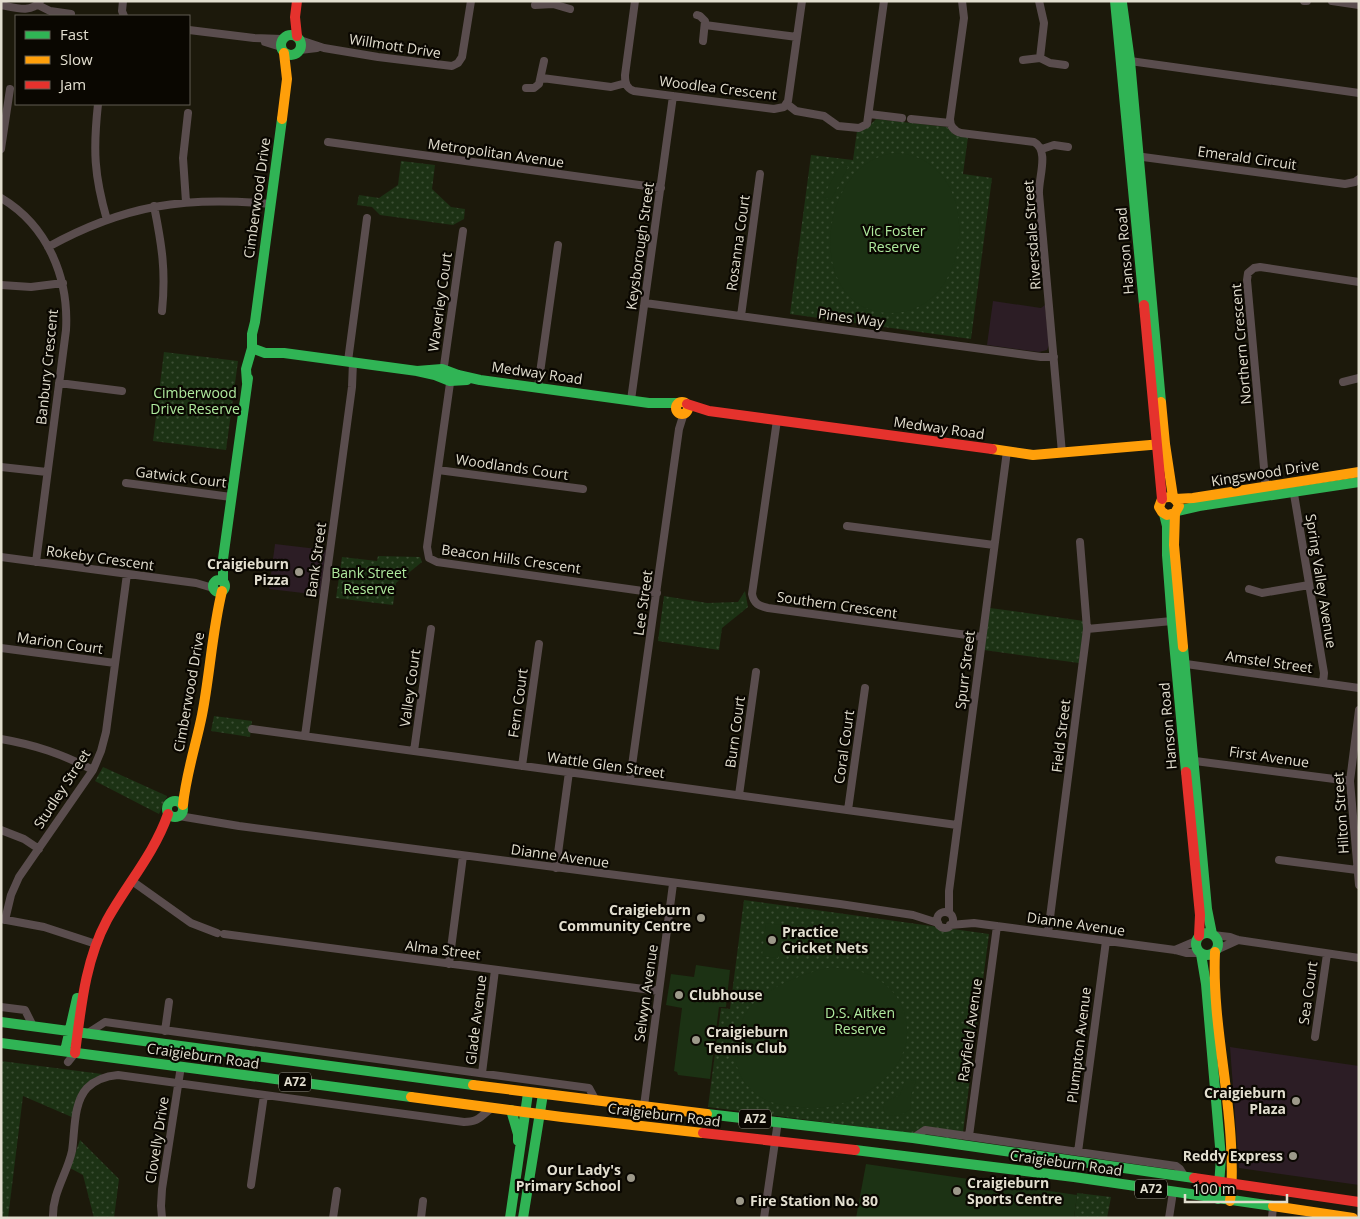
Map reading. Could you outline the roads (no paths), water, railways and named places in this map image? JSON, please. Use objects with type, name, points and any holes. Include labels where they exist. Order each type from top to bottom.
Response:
[{"type":"street","points":[[122,15],[123,1]]},
{"type":"street","name":"Cimberwood Drive","points":[[70,1052],[78,1032],[85,976],[96,944],[107,920],[161,835],[178,812],[193,756],[202,714],[217,610],[217,586],[223,559],[247,383],[247,363],[256,349],[252,334],[297,1]]},
{"type":"street","name":"Willmott Drive","points":[[190,30],[447,66],[455,64],[462,57],[470,1]]},
{"type":"street","points":[[542,78],[611,88],[626,84],[635,1]]},
{"type":"street","name":"Woodlea Crescent","points":[[626,84],[634,91],[780,109],[787,104],[802,1]]},
{"type":"street","points":[[787,104],[796,112],[824,116],[834,125],[856,128],[867,124],[884,1]]},
{"type":"street","points":[[962,1],[964,18],[950,123],[954,130],[961,133],[1034,142],[1042,149],[1054,145],[1068,147]]},
{"type":"street","points":[[1039,1],[1044,23],[1040,58]]},
{"type":"street","name":"Hanson Road","points":[[1115,1],[1126,61]]},
{"type":"street","name":"Hanson Road","points":[[1122,1],[1134,157],[1161,444],[1170,498]]},
{"type":"street","points":[[1332,1],[1359,5]]},
{"type":"street","points":[[1,5],[27,9],[39,3],[50,11],[71,14]]},
{"type":"street","points":[[535,5],[553,3],[570,9]]},
{"type":"street","points":[[697,15],[704,19],[703,40]]},
{"type":"street","points":[[705,25],[797,37]]},
{"type":"street","points":[[1023,60],[1040,58],[1050,63],[1065,65]]},
{"type":"street","points":[[526,88],[536,87],[542,78],[544,61]]},
{"type":"street","points":[[1126,61],[1359,93]]},
{"type":"street","points":[[1,149],[10,89]]},
{"type":"street","name":"Keysborough Street","points":[[631,400],[673,96]]},
{"type":"street","points":[[98,105],[94,157],[97,183],[107,220]]},
{"type":"street","points":[[186,202],[184,158],[188,113]]},
{"type":"street","points":[[869,114],[902,118]]},
{"type":"street","points":[[911,119],[950,123]]},
{"type":"street","name":"Metropolitan Avenue","points":[[328,142],[661,188]]},
{"type":"street","name":"Riversdale Street","points":[[1042,149],[1039,194],[1062,453]]},
{"type":"street","name":"Emerald Circuit","points":[[1134,157],[1345,184],[1359,179]]},
{"type":"street","name":"Rosanna Court","points":[[740,316],[760,174]]},
{"type":"street","name":"Banbury Crescent","points":[[1,198],[36,228],[48,247],[58,266],[63,283],[67,317],[36,562]]},
{"type":"street","points":[[48,247],[107,220],[154,206],[220,200],[270,204]]},
{"type":"street","points":[[154,206],[165,270],[162,311]]},
{"type":"street","name":"Bank Street","points":[[305,736],[352,387],[367,218]]},
{"type":"street","name":"Waverley Court","points":[[447,375],[463,231]]},
{"type":"street","points":[[538,388],[558,244]]},
{"type":"street","name":"Northern Crescent","points":[[1267,492],[1247,280],[1248,273],[1254,268],[1260,267],[1359,282]]},
{"type":"street","points":[[1,285],[31,287],[63,283]]},
{"type":"street","name":"Pines Way","points":[[645,302],[1032,356],[1054,356]]},
{"type":"street","name":"Medway Road","points":[[256,349],[649,402],[681,410],[709,411],[1033,455],[1161,444]]},
{"type":"street","name":"Beacon Hills Crescent","points":[[447,375],[438,470],[427,547],[427,555],[431,560],[657,593]]},
{"type":"street","points":[[1343,382],[1359,378]]},
{"type":"street","points":[[59,383],[122,391]]},
{"type":"street","name":"Lee Street","points":[[630,780],[681,410]]},
{"type":"street","name":"Southern Crescent","points":[[777,420],[752,594],[753,601],[759,606],[768,608],[982,637]]},
{"type":"street","name":"Spurr Street","points":[[950,925],[952,921],[944,916],[949,891],[1007,451]]},
{"type":"street","points":[[1,466],[47,472]]},
{"type":"street","name":"Woodlands Court","points":[[438,470],[583,489]]},
{"type":"street","name":"Kingswood Drive","points":[[1176,512],[1213,500],[1267,492],[1359,472]]},
{"type":"street","name":"Kingswood Drive","points":[[1293,487],[1359,482]]},
{"type":"street","name":"Gatwick Court","points":[[126,483],[231,497]]},
{"type":"street","name":"Spring Valley Avenue","points":[[1293,487],[1324,673],[1323,683]]},
{"type":"street","points":[[1170,498],[1178,503],[1176,512],[1170,516],[1164,514],[1160,507],[1170,498]]},
{"type":"street","name":"Kingswood Drive","points":[[1170,498],[1213,500]]},
{"type":"street","name":"Hanson Road","points":[[1176,512],[1174,535],[1177,621]]},
{"type":"street","name":"Hanson Road","points":[[1164,514],[1168,526],[1168,556],[1177,621],[1190,761],[1207,909],[1213,935]]},
{"type":"street","points":[[848,526],[994,545]]},
{"type":"street","name":"Field Street","points":[[1048,933],[1087,629],[1080,542]]},
{"type":"street","name":"Rokeby Crescent","points":[[1,557],[217,586]]},
{"type":"street","name":"Studley Street","points":[[3,920],[15,886],[93,770],[105,739],[127,574]]},
{"type":"street","points":[[1249,589],[1262,593],[1309,585]]},
{"type":"street","points":[[1087,629],[1177,621]]},
{"type":"street","name":"Valley Court","points":[[414,751],[430,628]]},
{"type":"street","name":"Fern Court","points":[[522,766],[539,644]]},
{"type":"street","name":"Marion Court","points":[[1,648],[116,663]]},
{"type":"street","name":"Amstel Street","points":[[1181,664],[1359,688]]},
{"type":"street","name":"Burn Court","points":[[739,795],[756,672]]},
{"type":"street","name":"Coral Court","points":[[848,810],[865,688]]},
{"type":"street","name":"Hilton Street","points":[[1359,710],[1350,782],[1359,885]]},
{"type":"street","name":"Wattle Glen Street","points":[[252,729],[957,825]]},
{"type":"street","points":[[1,739],[45,748],[93,770]]},
{"type":"street","name":"Hanson Road","points":[[1190,761],[1199,911],[1197,938]]},
{"type":"street","name":"First Avenue","points":[[1190,761],[1350,782]]},
{"type":"street","points":[[556,868],[569,772]]},
{"type":"street","name":"Cimberwood Drive","points":[[178,812],[167,806],[186,777]]},
{"type":"street","name":"Dianne Avenue","points":[[178,812],[222,824],[913,915],[944,916],[974,923],[1201,954]]},
{"type":"street","points":[[1,830],[24,839],[39,849]]},
{"type":"street","points":[[449,964],[463,856]]},
{"type":"street","points":[[1279,860],[1358,870]]},
{"type":"street","name":"Alma Street","points":[[132,881],[191,923],[220,933],[659,991]]},
{"type":"street","name":"Selwyn Avenue","points":[[644,1106],[673,884]]},
{"type":"street","name":"Dianne Avenue","points":[[944,916],[944,927],[974,923]]},
{"type":"street","points":[[3,920],[51,929],[96,944]]},
{"type":"street","name":"Rayfield Avenue","points":[[969,1136],[997,926]]},
{"type":"street","points":[[1175,950],[1204,933],[1359,958]]},
{"type":"street","points":[[1213,935],[1218,944],[1215,951],[1214,980],[1230,1125],[1233,1184],[1230,1201]]},
{"type":"street","points":[[1197,938],[1196,948],[1201,954],[1206,984],[1220,1142],[1218,1199]]},
{"type":"street","points":[[1201,954],[1210,955],[1238,940]]},
{"type":"street","name":"Plumpton Avenue","points":[[1078,1152],[1106,941]]},
{"type":"street","name":"Sea Court","points":[[1315,1037],[1327,954]]},
{"type":"street","name":"Glade Avenue","points":[[482,1073],[495,970]]},
{"type":"street","points":[[165,1031],[169,1002]]},
{"type":"street","points":[[1,1006],[25,1010],[32,1026]]},
{"type":"street","name":"Craigieburn Road","points":[[1,1022],[528,1093],[913,1138],[1359,1202]]},
{"type":"street","name":"Craigieburn Road","points":[[78,1032],[105,1022],[589,1088],[596,1100]]},
{"type":"street","name":"Craigieburn Road","points":[[1,1043],[540,1114],[922,1157],[1353,1218]]},
{"type":"street","points":[[291,1048],[305,1063]]},
{"type":"street","name":"Clovelly Drive","points":[[162,1218],[161,1197],[181,1066]]},
{"type":"street","points":[[53,1218],[56,1193],[71,1153],[81,1098],[87,1088],[106,1076],[118,1075],[464,1122],[479,1120],[492,1108]]},
{"type":"street","points":[[510,1218],[528,1093]]},
{"type":"street","points":[[524,1218],[543,1094]]},
{"type":"street","points":[[251,1185],[264,1095]]},
{"type":"street","points":[[511,1110],[518,1134],[519,1162]]},
{"type":"street","points":[[764,1218],[774,1154],[772,1141],[778,1121]]},
{"type":"street","name":"Craigieburn Road","points":[[913,1138],[925,1130],[969,1136],[1176,1166],[1185,1177]]},
{"type":"street","points":[[519,1162],[532,1164]]},
{"type":"street","points":[[333,1218],[337,1191]]},
{"type":"street","points":[[1169,1218],[1172,1192]]},
{"type":"street","points":[[421,1218],[423,1201]]},
{"type":"street","points":[[1272,1218],[1273,1207]]},
{"type":"place","name":"Craigieburn Pizza","points":[[299,572]]},
{"type":"place","name":"Craigieburn Community Centre","points":[[701,918]]},
{"type":"place","name":"Practice Cricket Nets","points":[[772,940]]},
{"type":"place","name":"Clubhouse","points":[[679,995]]},
{"type":"place","name":"Craigieburn Tennis Club","points":[[696,1040]]},
{"type":"place","name":"Craigieburn Plaza","points":[[1296,1101]]},
{"type":"place","name":"Reddy Express","points":[[1293,1156]]},
{"type":"place","name":"Our Lady's Primary School","points":[[631,1178]]},
{"type":"place","name":"Craigieburn Sports Centre","points":[[957,1191]]},
{"type":"place","name":"Fire Station No. 80","points":[[740,1201]]},
{"type":"park label","name":"Vic Foster Reserve","points":[[894,240]]},
{"type":"park label","name":"Cimberwood Drive Reserve","points":[[195,402]]},
{"type":"park label","name":"Bank Street Reserve","points":[[369,582]]},
{"type":"park label","name":"D.S. Aitken Reserve","points":[[860,1022]]}]
